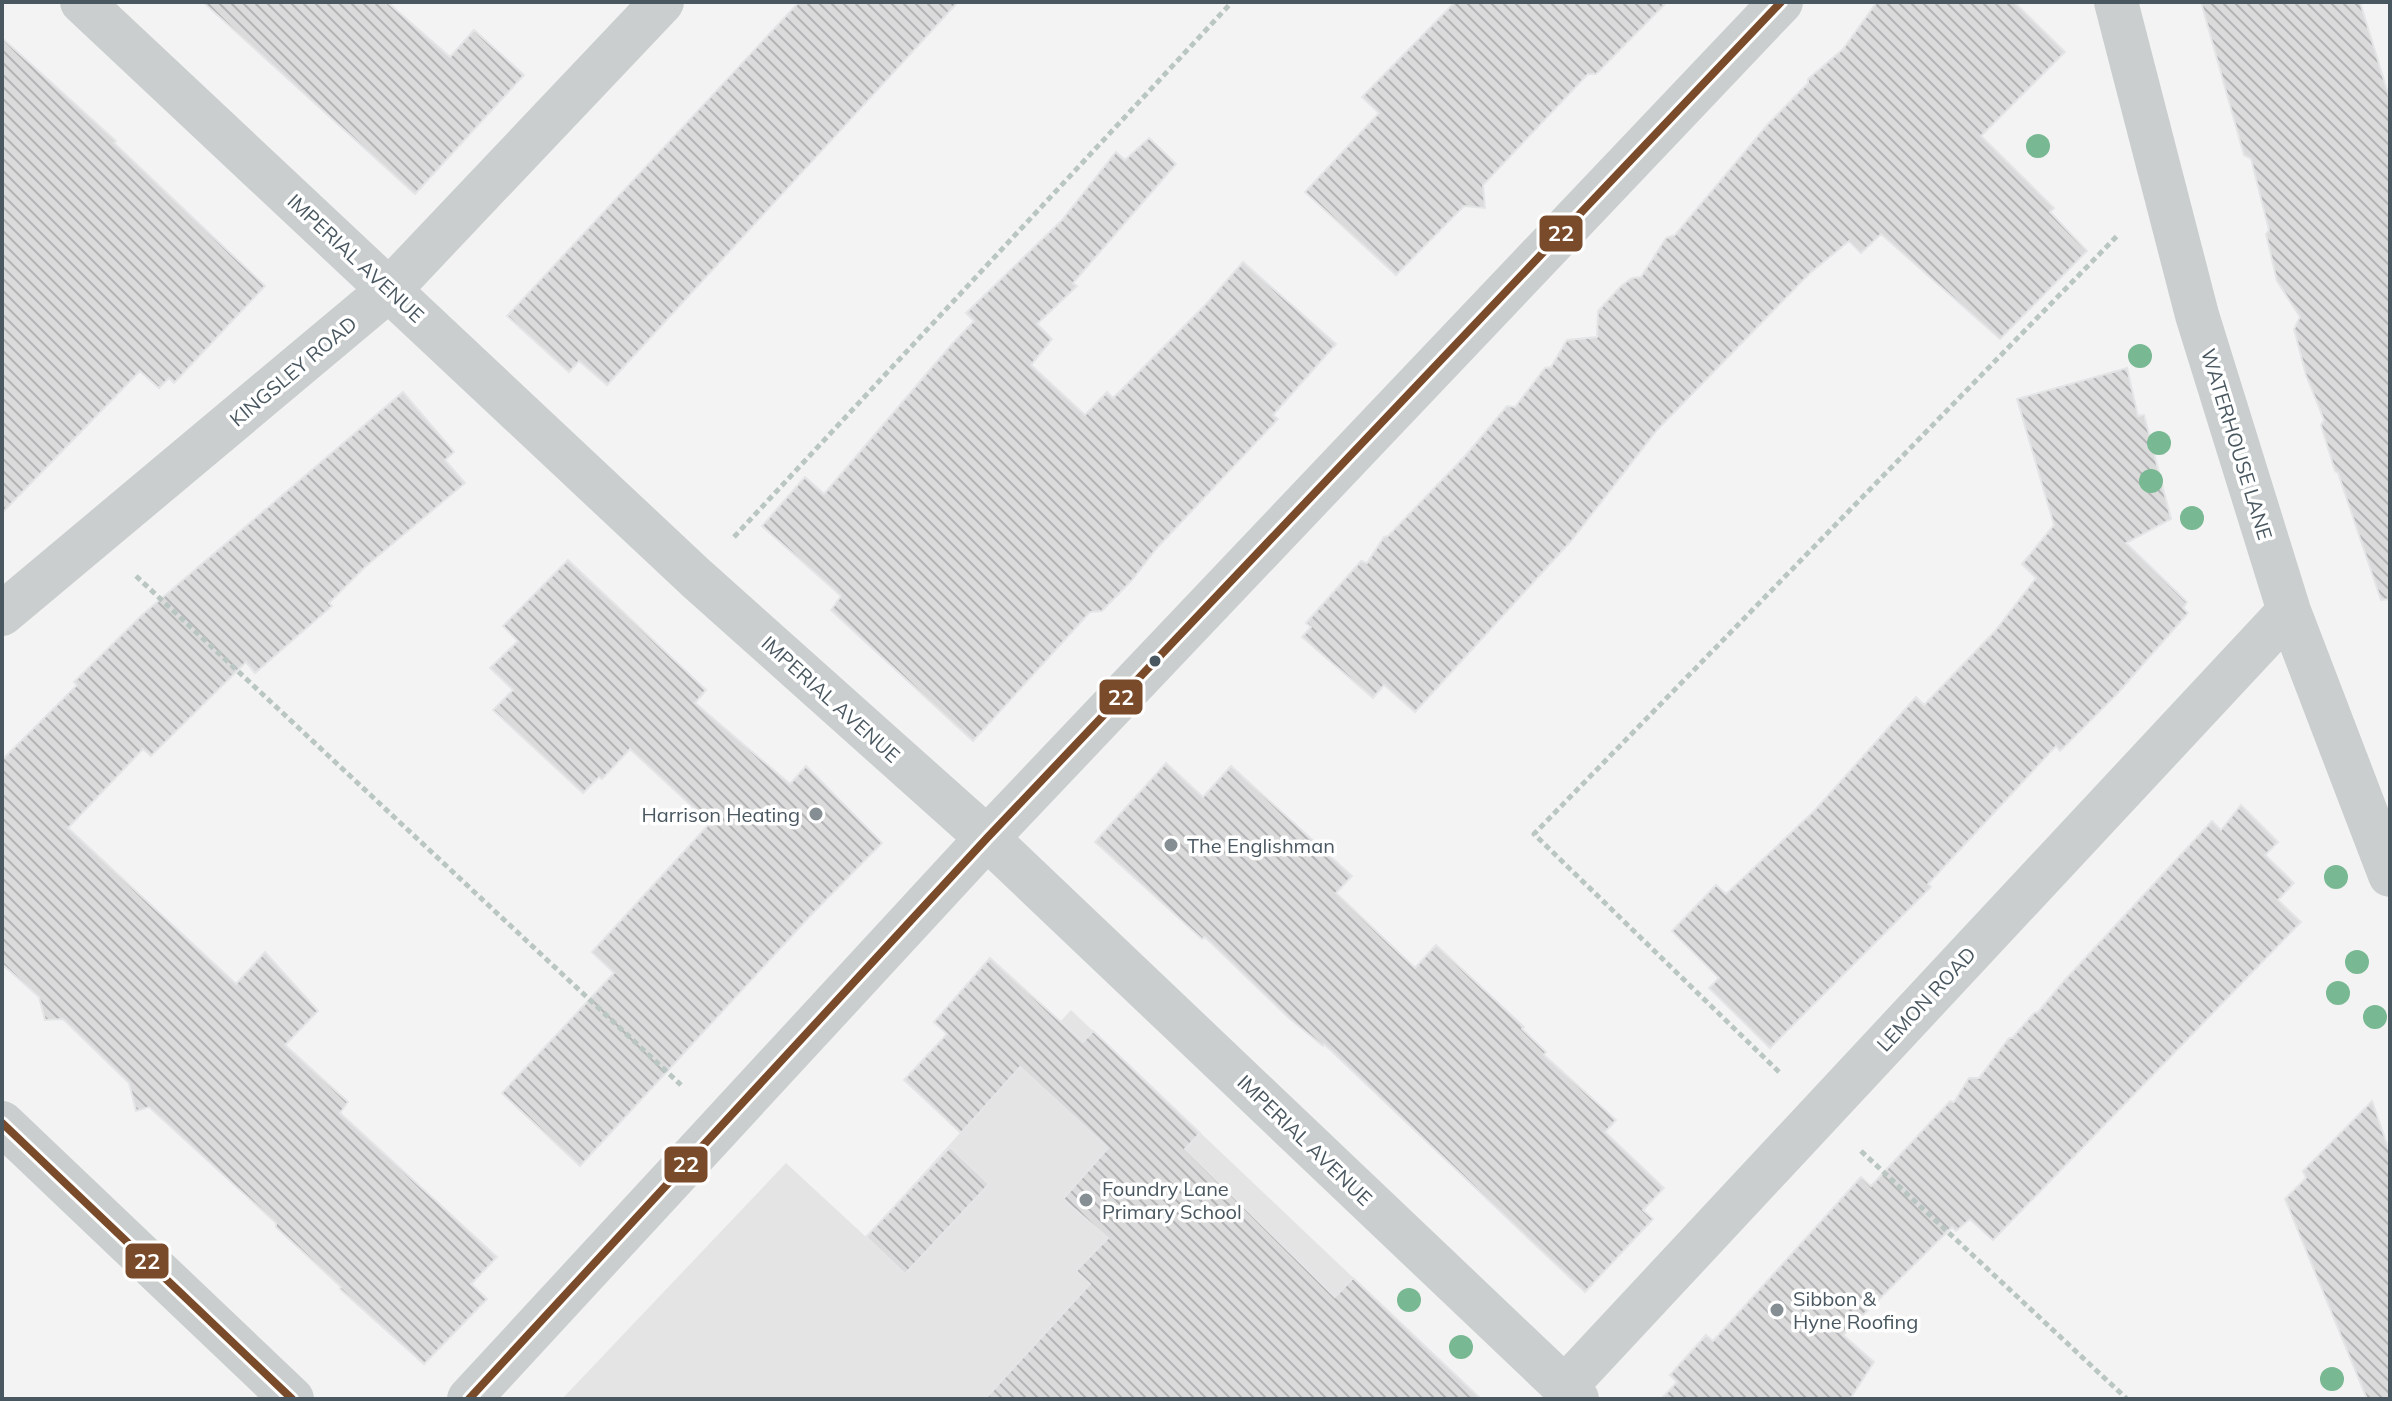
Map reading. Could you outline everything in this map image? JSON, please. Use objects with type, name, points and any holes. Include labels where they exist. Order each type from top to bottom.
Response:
[{"type":"street","name":"IMPERIAL AVENUE","points":[[82,2],[696,578],[987,838],[1571,1393]]},
{"type":"street","name":"KINGSLEY ROAD","points":[[2,614],[390,289],[662,2]]},
{"type":"street","points":[[469,1399],[987,838],[1781,2]]},
{"type":"street","name":"WATERHOUSE LANE","points":[[2116,2],[2197,315],[2289,611],[2390,875]]},
{"type":"street","name":"LEMON ROAD","points":[[1571,1393],[1820,1112],[2289,611]]},
{"type":"street","points":[[2,1123],[292,1399]]},
{"type":"path","points":[[696,578],[1232,2]]},
{"type":"path","points":[[2127,1399],[1820,1112],[1534,834],[2163,189]]},
{"type":"path","points":[[95,537],[723,1124]]},
{"type":"shaded area","name":"Foundry Lane Primary School","points":[[1071,1010],[1481,1399],[562,1399],[786,1163],[866,1237]]},
{"type":"building","points":[[203,2],[387,2],[450,57],[474,30],[524,75],[415,194]]},
{"type":"building","points":[[799,2],[958,2],[607,385],[579,361],[569,372],[507,316]]},
{"type":"building","points":[[1455,2],[1667,2],[1596,74],[1588,74],[1483,185],[1485,208],[1464,206],[1396,275],[1305,192],[1379,113],[1362,97]]},
{"type":"building","points":[[1877,2],[2014,2],[2065,52],[1981,136],[2054,208],[2050,212],[2087,251],[2000,339],[1881,234],[1861,253],[1849,241],[1809,274],[1657,430],[1571,541],[1415,712],[1384,685],[1373,698],[1302,637],[1311,627],[1306,623],[1361,561],[1367,563],[1384,537],[1466,455],[1507,406],[1515,407],[1545,368],[1551,367],[1567,340],[1597,337],[1598,311],[1621,286],[1632,278],[1641,277],[1666,238],[1675,235],[1768,124],[1808,83],[1808,79],[1843,49]]},
{"type":"building","points":[[2201,2],[2360,2],[2390,100],[2390,599],[2381,600],[2335,471],[2321,425],[2324,420],[2306,375],[2294,329],[2300,317],[2277,281],[2266,234],[2269,230],[2251,159],[2244,155]]},
{"type":"building","points":[[2,38],[116,141],[114,143],[265,286],[174,383],[169,378],[159,388],[140,371],[2,513]]},
{"type":"building","points":[[1149,138],[1176,164],[1073,283],[1077,286],[1037,324],[1052,339],[1031,365],[1085,415],[1107,392],[1113,398],[1243,262],[1336,344],[1273,415],[1278,419],[1156,549],[1132,580],[1102,611],[1090,612],[973,741],[831,610],[841,596],[762,526],[805,477],[824,494],[974,321],[966,313],[1062,220],[1116,152],[1125,160]]},
{"type":"building","points":[[2127,368],[2138,416],[2144,415],[2171,519],[2126,543],[2187,602],[2183,608],[2188,613],[2117,694],[2060,751],[2056,746],[1928,884],[1931,887],[1770,1048],[1709,988],[1719,978],[1672,931],[1716,885],[1726,894],[1815,810],[1916,697],[1924,705],[1995,631],[2036,578],[2022,564],[2054,525],[2017,399]]},
{"type":"building","points":[[403,392],[454,452],[445,460],[465,483],[365,567],[329,603],[332,606],[255,673],[246,662],[151,756],[143,749],[68,828],[236,984],[265,952],[318,1011],[285,1045],[348,1102],[340,1113],[497,1257],[471,1284],[487,1299],[424,1364],[340,1289],[276,1227],[276,1223],[149,1107],[136,1111],[129,1083],[63,1019],[45,1020],[39,997],[2,964],[2,760],[142,615]]},
{"type":"building","points":[[568,560],[706,690],[695,703],[790,784],[806,766],[882,843],[812,914],[580,1166],[502,1093],[614,973],[592,952],[710,823],[630,749],[602,779],[599,777],[583,793],[493,710],[513,690],[490,668],[518,641],[503,626]]},
{"type":"building","points":[[1166,763],[1203,797],[1231,766],[1352,876],[1336,893],[1415,968],[1436,945],[1524,1027],[1522,1029],[1546,1052],[1544,1055],[1616,1120],[1605,1132],[1664,1188],[1643,1210],[1653,1219],[1585,1292],[1324,1044],[1289,1018],[1205,937],[1202,939],[1095,842]]},
{"type":"building","points":[[2241,805],[2278,842],[2265,855],[2294,883],[2278,900],[2301,922],[1993,1240],[1970,1219],[1956,1231],[1952,1227],[1843,1335],[1874,1362],[1850,1399],[1661,1399],[1677,1382],[1670,1375],[1706,1335],[1713,1341],[1861,1177],[1871,1186],[1950,1101],[1954,1102],[1969,1078],[1979,1078],[2009,1038],[2038,1012],[2212,821],[2221,830]]},
{"type":"building","points":[[990,958],[1083,1042],[1093,1031],[1200,1133],[1185,1149],[1335,1297],[1353,1278],[1481,1399],[985,1399],[1090,1284],[1076,1271],[1108,1238],[1063,1199],[1108,1148],[1020,1067],[961,1133],[904,1080],[947,1034],[934,1022]]},
{"type":"building","points":[[2372,1101],[2390,1153],[2390,1399],[2367,1399],[2285,1199],[2306,1178],[2303,1171]]},
{"type":"building","points":[[950,1147],[989,1184],[905,1274],[866,1237]]},
{"type":"transit line","name":"22","points":[[469,1399],[987,838],[1781,2]]},
{"type":"transit line","name":"22","points":[[2,1123],[292,1399]]},
{"type":"place","name":"Harrison Heating","points":[[816,814]]},
{"type":"place","name":"The Englishman","points":[[1171,845]]},
{"type":"place","name":"Foundry Lane Primary School","points":[[1086,1200]]},
{"type":"place","name":"Sibbon & Hyne Roofing","points":[[1777,1310]]}]
